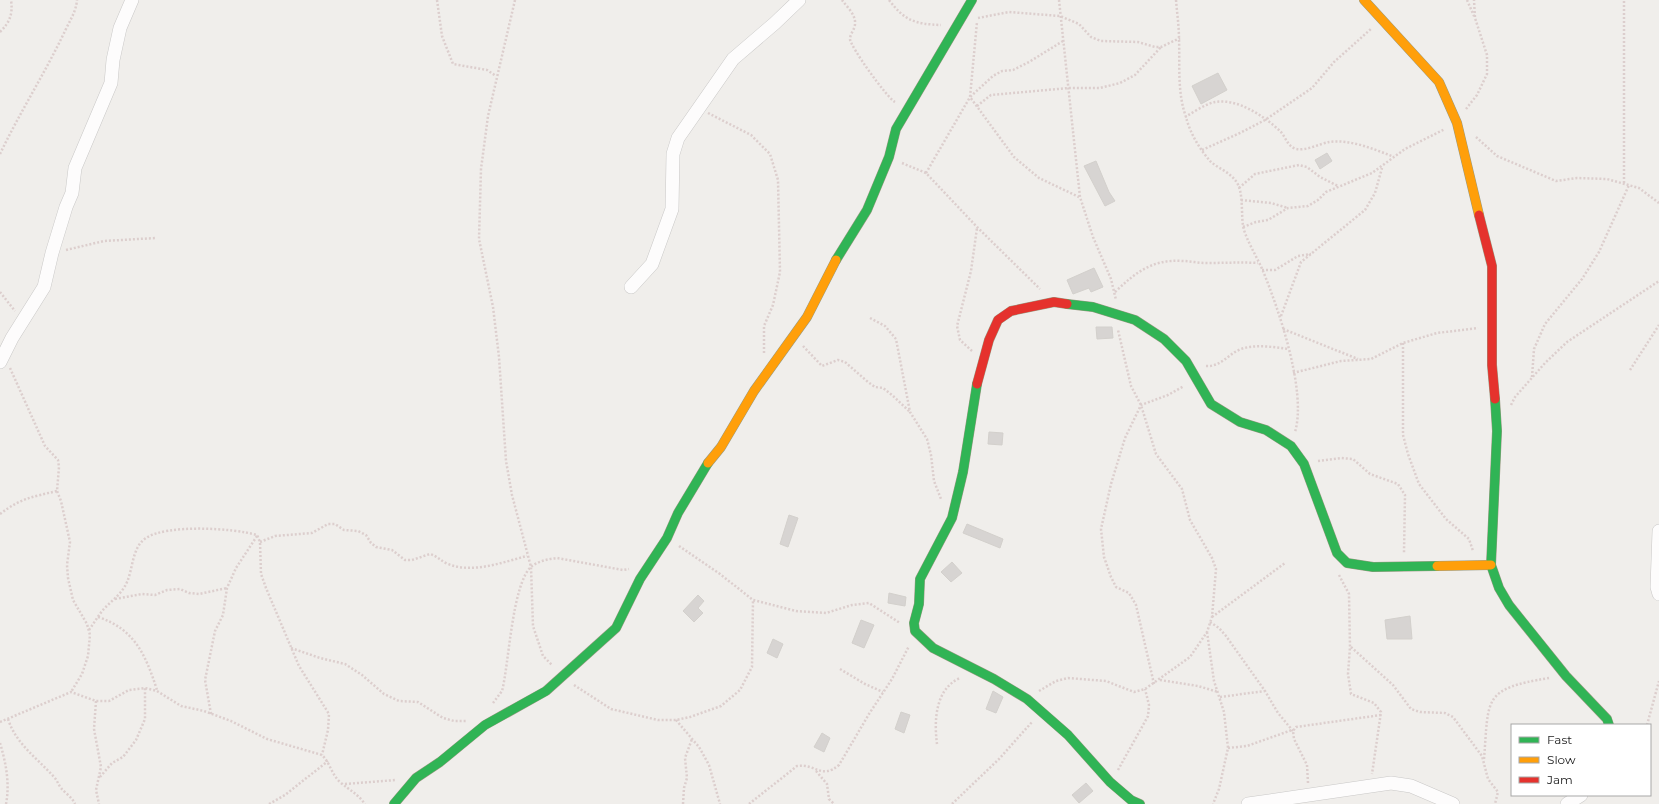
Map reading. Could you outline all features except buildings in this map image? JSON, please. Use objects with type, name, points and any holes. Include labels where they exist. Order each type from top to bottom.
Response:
[{"type":"street","points":[[2,358],[23,320],[44,287],[52,253],[66,207],[72,193],[75,168],[112,83],[113,60],[120,28],[132,0]]},
{"type":"street","points":[[631,287],[652,264],[663,238],[672,209],[672,154],[678,138],[733,59],[799,0]]},
{"type":"street","points":[[394,804],[416,778],[440,762],[485,725],[523,706],[546,691],[616,628],[640,579],[667,538],[678,513],[704,468],[720,447],[769,370],[797,333],[841,250],[855,232],[868,210],[889,157],[896,129],[972,0]]},
{"type":"street","points":[[1364,0],[1439,82],[1456,121],[1492,266],[1492,365],[1497,431],[1491,565],[1499,588],[1509,605],[1566,676],[1607,719],[1609,724]]},
{"type":"street","points":[[1133,803],[1110,782],[1068,735],[1027,699],[981,672],[934,648],[915,631],[914,622],[919,604],[920,579],[930,557],[952,518],[963,472],[977,384],[989,340],[998,320],[1011,311],[1054,302],[1093,307],[1135,320],[1164,339],[1186,361],[1211,404],[1240,422],[1266,430],[1291,446],[1304,464],[1337,553],[1347,563],[1357,565],[1404,566],[1491,565]]},
{"type":"street","points":[[1659,531],[1657,587],[1659,594]]},
{"type":"street","points":[[1248,804],[1392,783],[1412,786],[1453,804]]},
{"type":"street","points":[[1566,804],[1578,796]]},
{"type":"path","points":[[0,32],[9,22],[13,12],[11,0]]},
{"type":"path","points":[[0,154],[33,91],[53,59],[76,11],[77,0]]},
{"type":"path","points":[[437,0],[442,36],[453,64],[487,70],[496,76]]},
{"type":"path","points":[[515,0],[496,76],[488,116],[481,169],[479,239],[493,307],[499,357],[506,461],[527,556],[531,567],[533,626],[543,656],[562,676],[611,709],[658,720],[676,720],[690,717],[721,706],[740,690],[752,667],[753,600]]},
{"type":"path","points":[[842,0],[853,14],[856,24],[850,39],[853,48],[862,58],[881,88],[892,101],[907,110]]},
{"type":"path","points":[[889,0],[900,14],[922,24],[956,26]]},
{"type":"path","points":[[1027,699],[1045,686],[1068,678],[1106,681],[1134,692],[1145,689],[1160,680],[1190,657],[1207,632],[1212,617],[1216,569],[1212,558],[1190,520],[1182,489],[1156,454],[1141,405],[1131,386],[1117,314],[1115,292],[1080,197],[1059,0]]},
{"type":"path","points":[[1176,0],[1180,38],[1179,72],[1185,117],[1202,150],[1212,162],[1236,180],[1241,200],[1243,228],[1249,245],[1259,263],[1281,316],[1296,388],[1298,424],[1291,446]]},
{"type":"path","points":[[1241,200],[1271,203],[1288,208],[1308,206],[1318,200],[1326,192],[1382,167],[1394,157],[1456,121],[1469,107],[1477,95],[1487,74],[1487,55],[1475,18],[1467,0]]},
{"type":"path","points":[[1474,0],[1475,18]]},
{"type":"path","points":[[1624,0],[1624,184]]},
{"type":"path","points":[[978,12],[970,96],[1014,157],[1039,178],[1080,197]]},
{"type":"path","points":[[978,18],[1009,12],[1060,16],[1078,24],[1091,37],[1101,41],[1138,42],[1155,47],[1161,47]]},
{"type":"path","points":[[1202,150],[1240,134],[1265,120],[1312,88],[1334,62],[1383,19]]},
{"type":"path","points":[[977,106],[991,95],[1069,88],[1100,88],[1120,83],[1135,75],[1161,47],[1180,38]]},
{"type":"path","points":[[926,173],[970,96],[992,76],[1024,65],[1063,41]]},
{"type":"path","points":[[1185,117],[1215,102],[1231,103],[1254,112],[1282,133],[1291,146],[1298,149],[1330,142],[1370,148],[1394,157]]},
{"type":"path","points":[[698,108],[751,135],[770,154],[778,180],[780,272],[773,305],[764,326],[762,350],[769,370]]},
{"type":"path","points":[[1473,133],[1481,143],[1497,156],[1512,161],[1556,181],[1577,178],[1607,180],[1639,188],[1659,203]]},
{"type":"path","points":[[889,157],[926,173],[1054,302]]},
{"type":"path","points":[[1239,188],[1255,174],[1298,165],[1307,167],[1320,177],[1338,186]]},
{"type":"path","points":[[1281,316],[1301,262],[1364,210],[1375,193],[1382,167]]},
{"type":"path","points":[[1532,378],[1534,349],[1545,324],[1582,279],[1599,252],[1629,185]]},
{"type":"path","points":[[1243,228],[1256,222],[1268,220],[1288,208]]},
{"type":"path","points":[[978,227],[971,271],[956,326],[960,340],[983,362]]},
{"type":"path","points":[[52,253],[104,241],[156,238]]},
{"type":"path","points":[[1262,270],[1275,270],[1298,256],[1311,254]]},
{"type":"path","points":[[1115,292],[1136,273],[1153,264],[1180,261],[1206,263],[1236,261],[1259,263]]},
{"type":"path","points":[[1508,411],[1515,397],[1567,342],[1659,281]]},
{"type":"path","points":[[0,292],[23,320]]},
{"type":"path","points":[[870,318],[885,326],[896,339],[910,412]]},
{"type":"path","points":[[1630,370],[1659,325]]},
{"type":"path","points":[[1293,372],[1341,361],[1371,359],[1403,343],[1437,333],[1493,326]]},
{"type":"path","points":[[1283,329],[1360,360]]},
{"type":"path","points":[[797,333],[803,347],[822,366],[838,360],[845,362],[875,387],[883,388],[910,412],[927,439],[931,455],[934,481],[942,504]]},
{"type":"path","points":[[1403,343],[1403,434],[1408,454],[1419,484],[1446,519],[1469,540],[1478,565]]},
{"type":"path","points":[[1186,361],[1212,366],[1241,350],[1253,347],[1288,349]]},
{"type":"path","points":[[0,722],[71,692],[82,674],[88,656],[89,630],[73,600],[67,564],[70,542],[61,501],[57,491],[59,467],[58,460],[45,446],[2,358]]},
{"type":"path","points":[[1154,684],[1136,605],[1129,594],[1116,587],[1111,577],[1104,557],[1101,529],[1111,484],[1125,438],[1141,405],[1168,395],[1195,377]]},
{"type":"path","points":[[1304,464],[1330,458],[1353,459],[1370,474],[1398,484],[1405,495],[1404,566]]},
{"type":"path","points":[[0,514],[28,497],[57,491]]},
{"type":"path","points":[[260,542],[275,536],[312,533],[328,524],[334,524],[344,530],[358,531],[366,535],[371,543],[376,547],[392,550],[405,560],[412,560],[430,554],[450,565],[468,568],[497,564],[527,556]]},
{"type":"path","points":[[89,630],[98,617],[128,582],[138,549],[146,538],[162,532],[180,529],[216,528],[257,535]]},
{"type":"path","points":[[257,535],[260,542],[261,574],[299,666],[329,714],[328,730],[322,755]]},
{"type":"path","points":[[211,714],[204,680],[214,632],[223,615],[227,588],[236,568],[257,535]]},
{"type":"path","points":[[667,538],[720,574],[753,600],[796,610],[826,613],[852,605],[869,603],[915,631],[907,652],[839,765],[833,770],[825,772],[816,771],[804,765],[797,766],[749,804]]},
{"type":"path","points":[[1337,553],[1340,575],[1349,594],[1349,690],[1351,694],[1374,703],[1379,707],[1381,715],[1371,786]]},
{"type":"path","points":[[492,706],[502,691],[517,600],[523,581],[531,567],[548,558],[557,558],[623,570],[651,563]]},
{"type":"path","points":[[1212,617],[1285,563]]},
{"type":"path","points":[[115,598],[142,594],[155,595],[167,590],[180,588],[189,593],[200,594],[227,588]]},
{"type":"path","points":[[98,617],[114,622],[134,640],[148,661],[157,691]]},
{"type":"path","points":[[1210,622],[1219,628],[1226,636],[1265,691],[1278,713],[1293,731],[1294,740],[1307,765],[1309,794]]},
{"type":"path","points":[[1207,632],[1214,680],[1224,712],[1228,748],[1219,789],[1213,804]]},
{"type":"path","points":[[1350,647],[1393,684],[1410,709],[1420,712],[1445,713],[1453,717],[1468,735],[1484,760]]},
{"type":"path","points":[[291,648],[320,658],[345,664],[362,675],[384,694],[399,701],[418,702],[443,718],[454,722],[470,722]]},
{"type":"path","points":[[840,669],[865,684],[883,692]]},
{"type":"path","points":[[937,744],[936,717],[941,697],[949,685],[959,678],[968,677],[981,672]]},
{"type":"path","points":[[1495,804],[1498,790],[1488,779],[1484,760],[1488,708],[1491,700],[1499,692],[1532,681],[1566,676]]},
{"type":"path","points":[[1160,680],[1198,686],[1218,692]]},
{"type":"path","points":[[1647,724],[1659,680]]},
{"type":"path","points":[[71,692],[96,701],[109,701],[129,690],[145,688],[157,691],[181,706],[211,714],[267,739],[322,755],[328,761],[334,773],[344,784],[357,794],[364,804]]},
{"type":"path","points":[[100,777],[112,763],[123,756],[136,740],[145,719],[145,688]]},
{"type":"path","points":[[1110,782],[1130,751],[1148,716],[1149,705],[1145,689]]},
{"type":"path","points":[[1220,697],[1265,691]]},
{"type":"path","points":[[96,701],[94,729],[101,767],[96,790],[99,804]]},
{"type":"path","points":[[952,804],[999,758],[1042,711]]},
{"type":"path","points":[[1228,748],[1247,746],[1293,731],[1298,726],[1381,715]]},
{"type":"path","points":[[8,719],[11,730],[20,743],[31,752],[55,778],[60,787],[75,804]]},
{"type":"path","points":[[676,720],[692,739],[709,765],[720,804]]},
{"type":"path","points":[[683,804],[684,788],[687,778],[685,758],[692,739]]},
{"type":"path","points":[[0,743],[5,760],[8,792],[6,804]]},
{"type":"path","points":[[269,804],[285,795],[328,761]]},
{"type":"path","points":[[816,771],[826,784],[829,799],[834,804]]},
{"type":"path","points":[[344,784],[416,778]]},
{"type":"traffic: fast","points":[[836,260],[867,210],[889,157],[896,129],[972,0]]},
{"type":"traffic: fast","points":[[1067,304],[1093,307],[1135,320],[1164,339],[1186,361],[1211,404],[1240,422],[1266,430],[1291,446],[1304,464],[1337,553],[1347,563],[1373,567],[1437,566]]},
{"type":"traffic: fast","points":[[977,384],[963,472],[952,518],[920,579],[919,604],[914,623],[915,631],[933,648],[994,679],[1027,699],[1068,735],[1110,782],[1131,800],[1140,804]]},
{"type":"traffic: fast","points":[[1495,399],[1497,431],[1491,565],[1499,588],[1509,605],[1566,676],[1607,719],[1609,724]]},
{"type":"traffic: fast","points":[[394,804],[416,778],[440,762],[485,725],[546,691],[616,628],[640,579],[667,538],[678,513],[708,463]]},
{"type":"traffic: slow","points":[[1364,0],[1439,82],[1457,123],[1479,215]]},
{"type":"traffic: slow","points":[[708,463],[721,447],[754,391],[807,317],[836,260]]},
{"type":"traffic: slow","points":[[1437,566],[1491,565]]},
{"type":"traffic: jam","points":[[1479,215],[1492,266],[1492,365],[1495,399]]},
{"type":"traffic: jam","points":[[977,384],[989,340],[998,320],[1011,311],[1054,302],[1067,304]]}]
